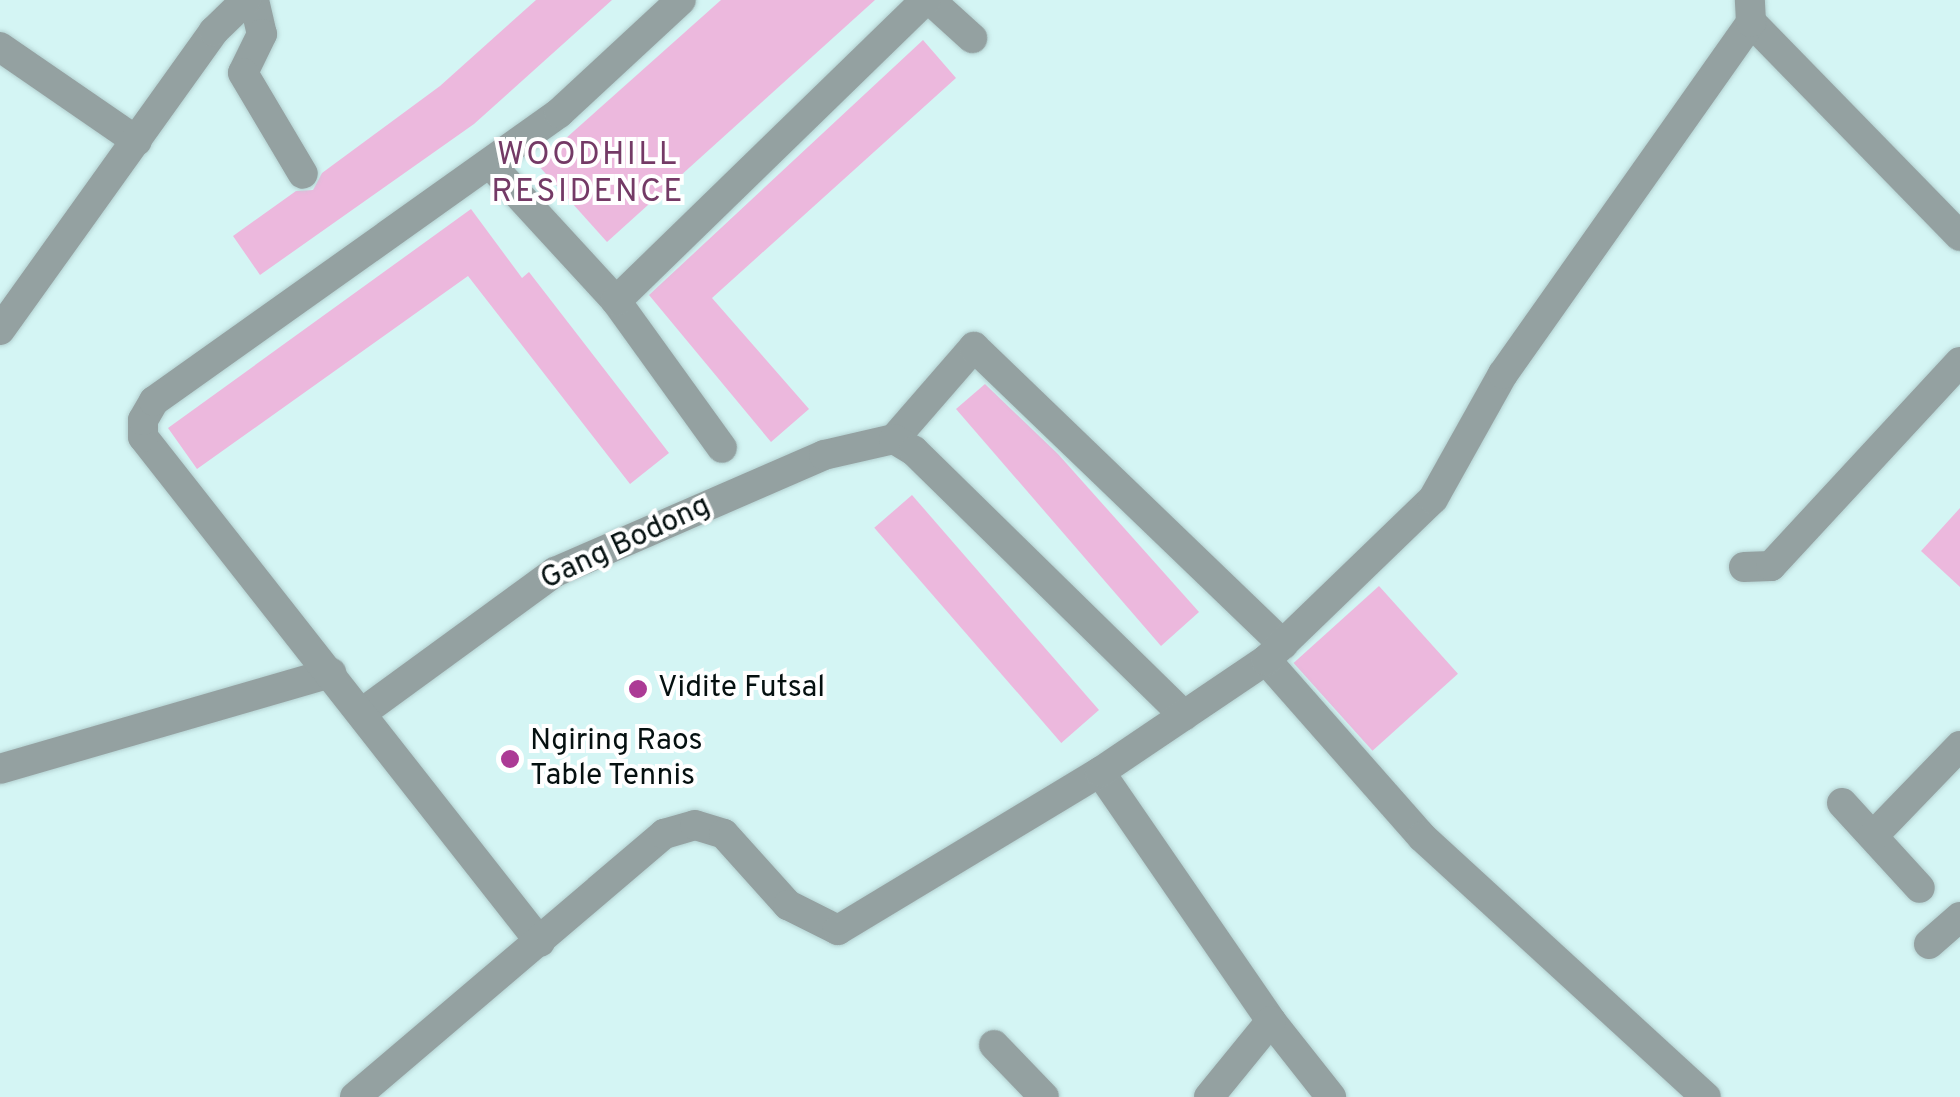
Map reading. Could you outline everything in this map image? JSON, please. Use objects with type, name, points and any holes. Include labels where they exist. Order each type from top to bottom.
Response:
[{"type":"street","points":[[0,330],[214,31],[246,0]]},
{"type":"street","points":[[254,0],[261,40],[243,72],[302,174]]},
{"type":"street","points":[[540,942],[363,712],[143,438],[143,420],[154,402],[491,166],[682,0]]},
{"type":"street","points":[[616,301],[928,0],[972,38]]},
{"type":"street","points":[[355,1097],[664,834],[695,826],[724,834],[788,905],[838,930],[1100,772],[1275,652],[1433,500],[1503,374],[1751,11],[1960,236]]},
{"type":"street","points":[[0,47],[137,141]]},
{"type":"street","points":[[491,166],[616,301],[722,448]]},
{"type":"street","points":[[1184,715],[904,446],[974,347],[1275,652],[1422,837],[1706,1097]]},
{"type":"street","points":[[1744,567],[1771,566],[1960,362]]},
{"type":"street","name":"Gang Bodong","points":[[363,712],[555,572],[824,455],[904,446]]},
{"type":"street","points":[[0,769],[331,673]]},
{"type":"street","points":[[1873,836],[1960,746]]},
{"type":"street","points":[[1100,772],[1271,1021],[1332,1097]]},
{"type":"street","points":[[1842,803],[1920,888]]},
{"type":"street","points":[[1929,944],[1960,917]]},
{"type":"street","points":[[1209,1097],[1271,1021]]},
{"type":"street","points":[[994,1045],[1044,1097]]},
{"type":"building","points":[[536,0],[612,0],[474,124],[260,275],[233,236],[296,191],[313,190],[322,173],[440,86]]},
{"type":"building","points":[[721,0],[875,0],[607,242],[537,164]]},
{"type":"building","points":[[923,40],[956,78],[712,298],[809,409],[771,442],[649,295]]},
{"type":"building","points":[[471,209],[522,278],[529,272],[669,453],[630,484],[468,276],[197,469],[168,428]]},
{"type":"building","points":[[985,384],[1058,454],[1199,612],[1161,646],[956,409]]},
{"type":"building","points":[[912,495],[1099,710],[1061,743],[874,528]]},
{"type":"building","points":[[1960,508],[1960,587],[1921,551]]},
{"type":"building","points":[[1379,586],[1458,674],[1372,751],[1294,663]]},
{"type":"place","name":"Vidite Futsal","points":[[638,689]]},
{"type":"place","name":"Ngiring Raos Table Tennis","points":[[510,759]]},
{"type":"district","name":"WOODHILL RESIDENCE","points":[[588,176]]}]
